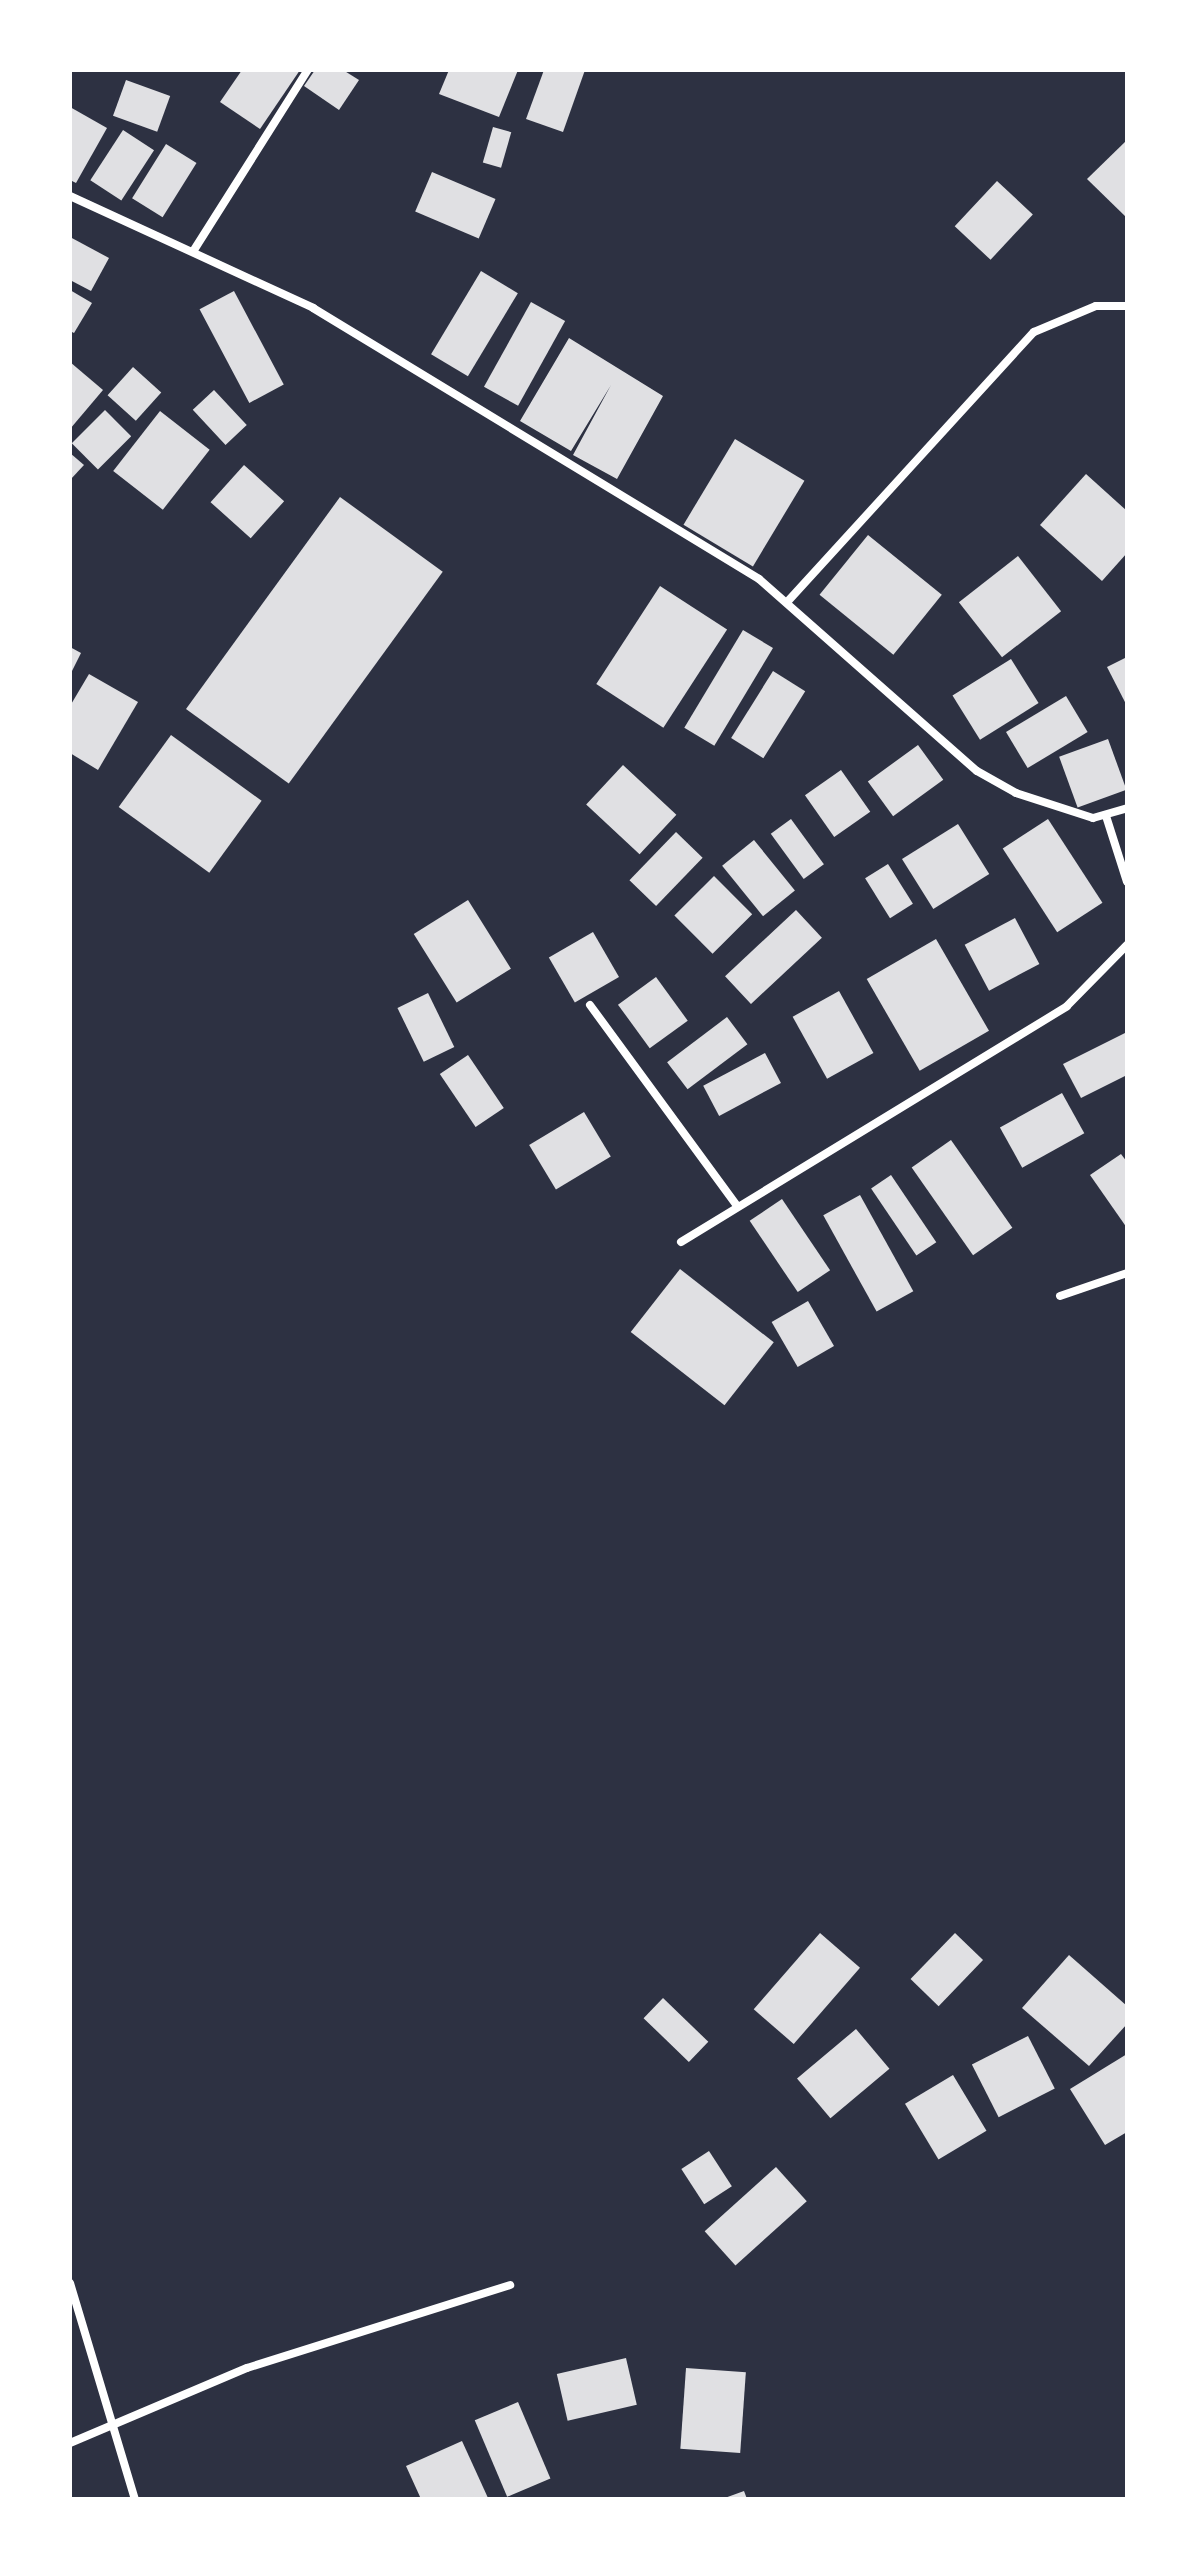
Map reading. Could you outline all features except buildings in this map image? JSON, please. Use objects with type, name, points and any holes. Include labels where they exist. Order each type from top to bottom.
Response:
[{"type":"street","points":[[194,250],[308,70]]},
{"type":"street","points":[[70,196],[194,250],[313,308],[789,600],[977,771],[1016,793],[1093,818],[1127,808]]},
{"type":"street","points":[[789,600],[1034,332],[1096,306],[1127,306]]},
{"type":"street","points":[[1106,816],[1127,882]]},
{"type":"street","points":[[681,1242],[1067,1006],[1126,948]]},
{"type":"street","points":[[590,1005],[737,1206]]},
{"type":"street","points":[[1060,1296],[1127,1273]]},
{"type":"street","points":[[70,2283],[135,2499]]},
{"type":"street","points":[[70,2443],[247,2368],[510,2285]]}]
